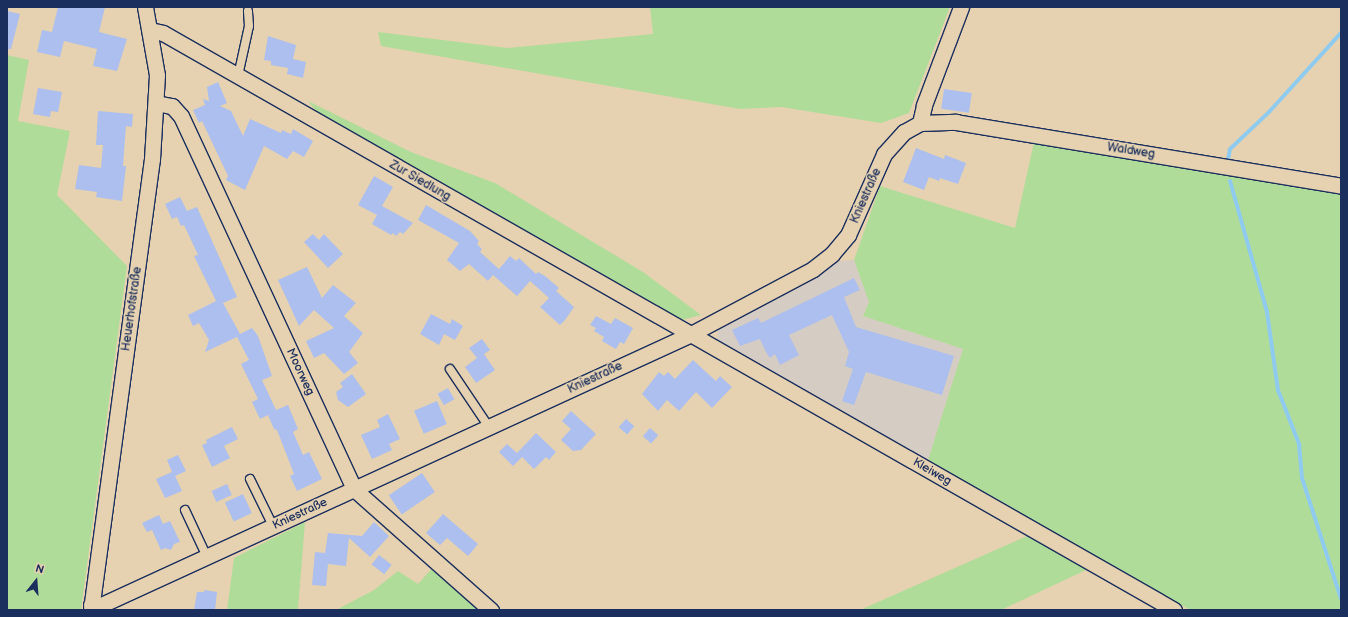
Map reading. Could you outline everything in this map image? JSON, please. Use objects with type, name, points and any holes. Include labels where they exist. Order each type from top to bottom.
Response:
[{"type":"street","name":"Heuerhofstraße","points":[[91,608],[151,166],[157,75],[145,7]]},
{"type":"street","points":[[920,123],[924,105],[961,7]]},
{"type":"street","name":"Zur Siedlung","points":[[150,30],[163,33],[689,335]]},
{"type":"street","name":"Moorweg","points":[[156,103],[172,106],[181,116],[354,489],[490,610]]},
{"type":"street","name":"Waldweg","points":[[920,123],[956,122],[1341,186]]},
{"type":"street","name":"Kniestraße","points":[[91,608],[99,606],[207,557],[689,335],[814,269],[832,254],[848,235],[858,216],[884,154],[904,132],[920,123]]},
{"type":"street","name":"Kleiweg","points":[[689,335],[1174,610]]},
{"type":"lane","points":[[238,76],[249,26],[248,11]]},
{"type":"lane","points":[[450,369],[489,427]]},
{"type":"lane","points":[[250,479],[274,526]]},
{"type":"lane","points":[[185,510],[207,557]]},
{"type":"shaded area","points":[[854,260],[869,302],[863,316],[963,349],[928,460],[717,340],[718,328],[840,261]]},
{"type":"green space","points":[[650,7],[950,7],[909,113],[881,123],[781,107],[740,109],[381,46],[378,32],[507,48],[653,34]]},
{"type":"green space","points":[[7,55],[29,60],[18,121],[70,131],[57,195],[127,266],[81,610],[7,610]]},
{"type":"green space","points":[[308,101],[411,152],[495,183],[643,272],[701,315],[682,320],[316,111]]},
{"type":"green space","points":[[1034,142],[1341,192],[1341,610],[1190,610],[928,460],[963,349],[863,316],[869,302],[854,260],[880,186],[1015,228]]},
{"type":"green space","points":[[305,522],[298,609],[303,610],[227,610],[234,558]]},
{"type":"green space","points":[[1027,536],[1088,569],[1001,610],[860,610]]},
{"type":"green space","points":[[435,565],[486,610],[336,610],[374,590],[398,571],[418,584]]},
{"type":"building","points":[[58,7],[105,7],[99,32],[127,39],[117,71],[93,66],[97,49],[64,41],[60,57],[37,52],[42,30],[52,32]]},
{"type":"building","points":[[7,11],[20,14],[11,49],[7,49]]},
{"type":"building","points":[[268,36],[296,45],[293,59],[306,62],[303,78],[287,74],[288,68],[271,65],[271,61],[264,60]]},
{"type":"building","points":[[218,82],[227,103],[220,106],[231,111],[243,136],[250,119],[281,133],[282,130],[291,134],[293,129],[313,141],[304,157],[293,151],[287,159],[264,146],[245,190],[226,180],[228,176],[202,121],[199,123],[193,110],[205,105],[203,99],[209,101],[207,87]]},
{"type":"building","points":[[38,88],[62,92],[58,112],[51,111],[50,117],[33,114]]},
{"type":"building","points":[[944,89],[972,93],[969,113],[941,109]]},
{"type":"building","points":[[98,111],[133,114],[132,127],[126,126],[123,166],[126,166],[122,201],[96,197],[97,192],[75,189],[79,165],[101,168],[103,145],[96,145]]},
{"type":"building","points":[[916,148],[944,159],[945,155],[966,163],[958,184],[940,178],[939,181],[929,177],[924,190],[903,182]]},
{"type":"building","points":[[374,176],[393,187],[382,206],[413,223],[403,234],[400,232],[396,236],[393,233],[391,235],[372,224],[377,215],[358,205]]},
{"type":"building","points":[[180,197],[187,211],[197,207],[237,297],[223,303],[240,334],[252,328],[258,336],[272,376],[262,380],[276,410],[288,405],[298,429],[293,432],[303,455],[309,452],[322,479],[297,491],[290,476],[294,474],[277,430],[274,429],[268,415],[260,419],[252,402],[258,399],[241,364],[249,360],[237,337],[205,352],[209,340],[199,323],[193,326],[188,315],[216,301],[194,256],[198,255],[184,225],[181,226],[177,217],[172,219],[165,204]]},
{"type":"building","points":[[426,205],[470,231],[479,241],[477,244],[482,249],[480,252],[499,269],[510,256],[516,261],[519,258],[536,274],[538,272],[545,276],[559,288],[556,291],[574,307],[565,320],[560,325],[540,307],[549,298],[530,281],[517,296],[493,275],[488,281],[469,264],[460,271],[447,260],[459,243],[418,220]]},
{"type":"building","points":[[313,234],[319,240],[324,234],[343,254],[328,268],[304,242]]},
{"type":"building","points":[[307,267],[322,298],[333,285],[356,303],[344,316],[363,333],[349,352],[358,363],[344,374],[324,353],[314,358],[306,341],[334,328],[314,310],[299,326],[278,280]]},
{"type":"building","points":[[854,278],[860,290],[844,297],[856,327],[954,356],[942,395],[866,372],[854,405],[842,401],[853,369],[845,366],[849,352],[832,315],[789,335],[799,355],[780,365],[775,354],[770,358],[760,339],[740,346],[732,330],[758,318],[761,323]]},
{"type":"building","points":[[431,314],[450,324],[452,319],[463,326],[455,340],[444,334],[439,345],[420,334]]},
{"type":"building","points":[[596,316],[611,324],[615,318],[633,328],[624,344],[620,342],[616,349],[602,341],[604,337],[594,331],[596,328],[590,325]]},
{"type":"building","points":[[482,339],[490,350],[484,354],[495,370],[476,383],[465,367],[477,358],[469,348]]},
{"type":"building","points":[[693,360],[716,381],[720,376],[732,387],[712,408],[696,392],[679,411],[667,400],[658,411],[642,394],[659,372],[664,376],[668,372],[675,379]]},
{"type":"building","points":[[352,374],[366,394],[348,407],[338,400],[336,392],[343,387],[340,383]]},
{"type":"building","points":[[448,388],[454,399],[444,405],[438,394]]},
{"type":"building","points":[[437,401],[447,424],[424,434],[414,411]]},
{"type":"building","points":[[571,411],[596,434],[581,450],[573,451],[561,440],[571,429],[562,421]]},
{"type":"building","points":[[388,414],[400,439],[389,444],[392,450],[372,459],[361,435],[380,427],[377,420]]},
{"type":"building","points":[[626,419],[634,426],[627,435],[619,427]]},
{"type":"building","points":[[232,427],[238,439],[224,446],[230,458],[212,467],[202,445],[207,443],[206,440]]},
{"type":"building","points":[[650,428],[658,435],[651,444],[643,436]]},
{"type":"building","points":[[536,433],[556,452],[549,460],[546,457],[534,469],[522,457],[513,466],[499,452],[507,444],[517,453]]},
{"type":"building","points":[[178,455],[186,471],[175,476],[182,491],[165,498],[156,479],[172,472],[167,460]]},
{"type":"building","points":[[422,473],[435,492],[402,514],[389,495]]},
{"type":"building","points":[[227,484],[232,495],[216,502],[211,491]]},
{"type":"building","points":[[243,494],[252,513],[234,521],[225,502]]},
{"type":"building","points":[[443,514],[478,544],[468,556],[447,538],[440,545],[426,533]]},
{"type":"building","points":[[159,515],[163,524],[170,521],[180,542],[174,544],[171,550],[165,548],[161,550],[152,530],[147,532],[142,523]]},
{"type":"building","points":[[374,522],[389,536],[370,557],[349,538],[346,566],[328,564],[326,586],[312,585],[315,552],[325,553],[328,533],[362,536]]},
{"type":"building","points":[[379,555],[392,565],[384,574],[372,564]]},
{"type":"building","points":[[204,590],[217,592],[215,610],[194,610],[197,592],[204,592]]},
{"type":"waterway","points":[[1228,160],[1230,149],[1269,112],[1341,33]]},
{"type":"waterway","points":[[1230,181],[1267,312],[1278,390],[1299,444],[1302,478],[1341,599]]}]
